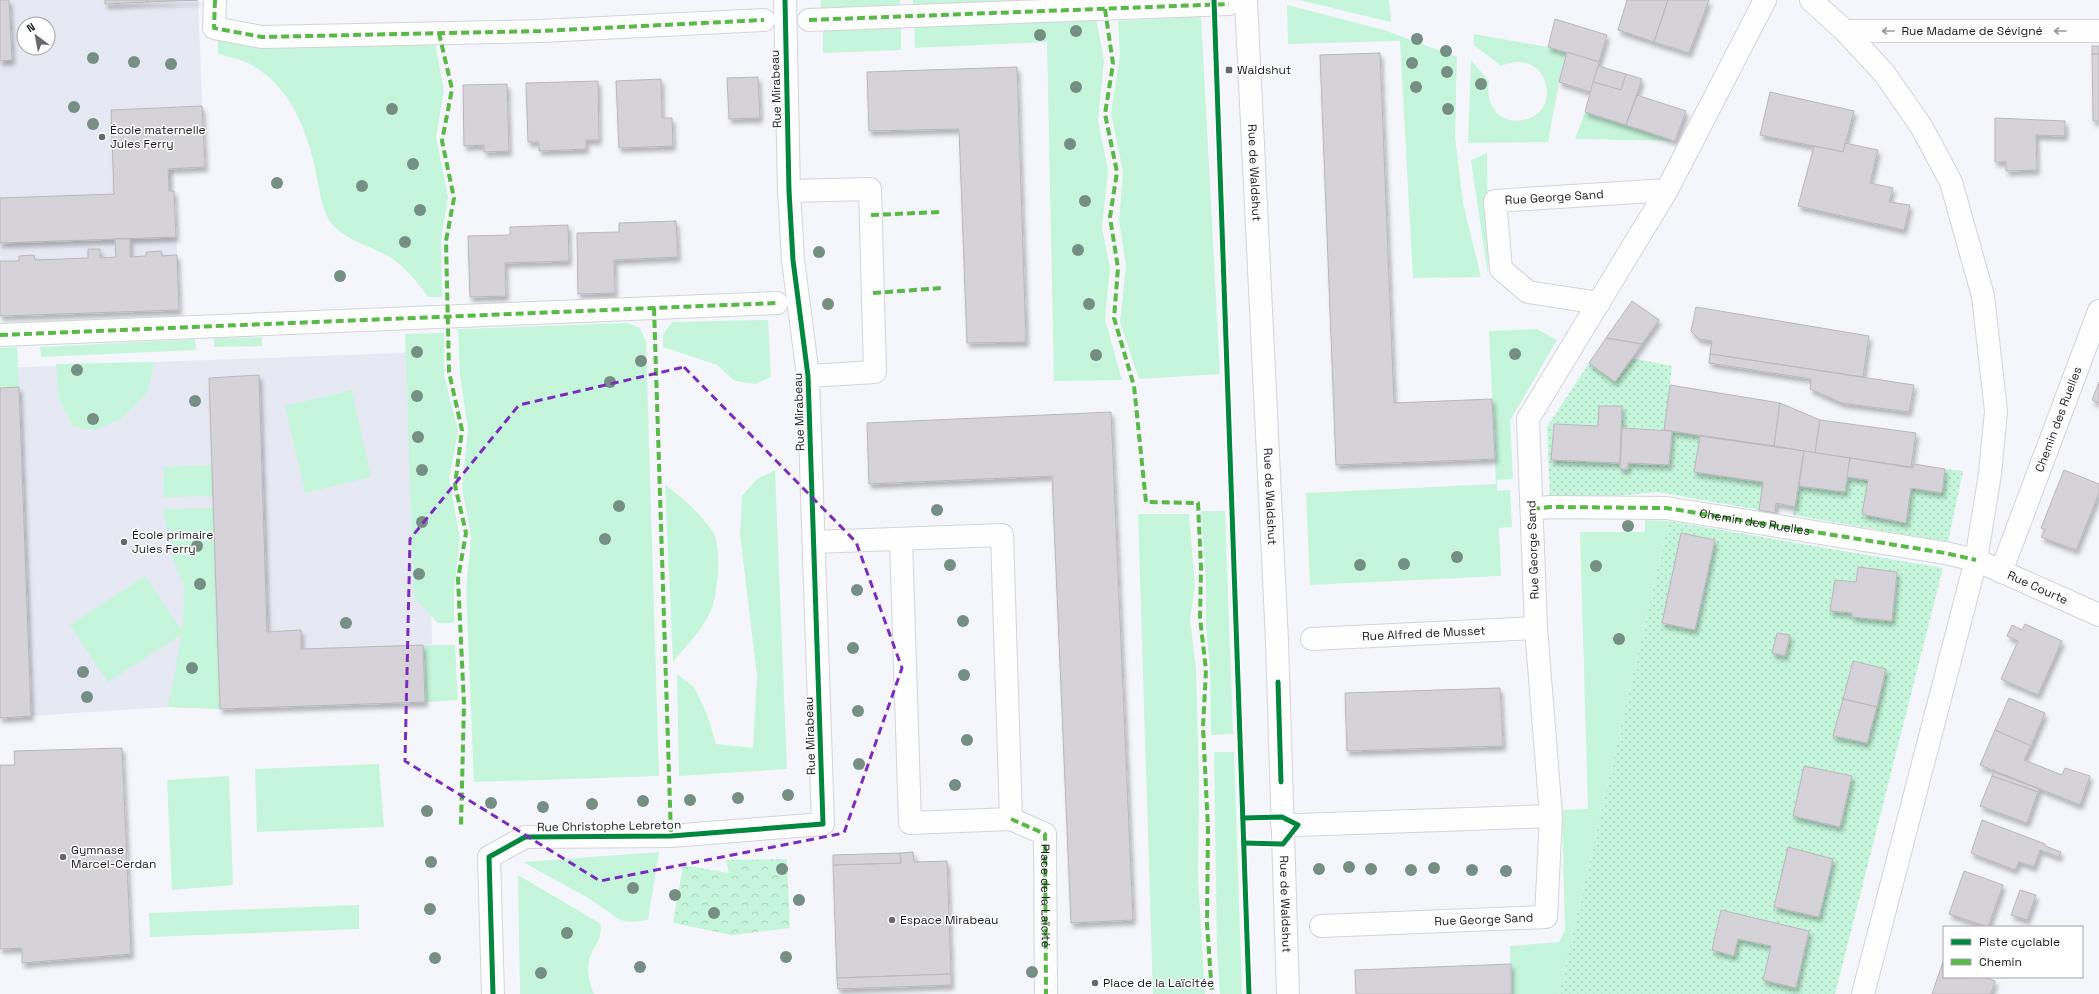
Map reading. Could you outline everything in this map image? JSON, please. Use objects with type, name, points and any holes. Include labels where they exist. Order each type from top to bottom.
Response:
[{"type":"street","points":[[215,0],[214,28],[262,37],[540,31],[764,20]]},
{"type":"street","name":"Rue Mirabeau","points":[[784,0],[789,191],[793,260],[808,376],[823,824]]},
{"type":"street","name":"Rue George Sand","points":[[1321,926],[1546,917],[1551,816],[1536,628],[1528,419],[1667,190],[1765,0]]},
{"type":"street","points":[[1811,0],[1845,31],[1884,73],[1921,126],[1950,182],[1983,296],[1996,411],[1990,474],[1976,560],[1863,994]]},
{"type":"street","points":[[809,20],[1238,2]]},
{"type":"street","name":"Rue de Waldshut","points":[[1238,2],[1276,641],[1288,994]]},
{"type":"street","name":"Rue Madame de Sévigné","points":[[1845,31],[2099,31]]},
{"type":"street","name":"Rue Mirabeau","points":[[789,191],[870,189],[875,372],[808,376]]},
{"type":"street","name":"Rue George Sand","points":[[1599,303],[1528,292],[1501,269],[1496,202],[1667,190]]},
{"type":"street","points":[[0,335],[777,303]]},
{"type":"street","name":"Chemin des Ruelles","points":[[2002,572],[2099,311]]},
{"type":"street","name":"Chemin des Ruelles","points":[[1532,508],[1666,508],[1946,553],[1976,560]]},
{"type":"street","points":[[814,542],[1002,535],[1011,819],[910,823],[901,539]]},
{"type":"street","name":"Rue Courte","points":[[1976,560],[2099,615]]},
{"type":"street","name":"Rue Alfred de Musset","points":[[1312,639],[1536,628]]},
{"type":"street","points":[[1282,824],[1298,826],[1551,816]]},
{"type":"street","name":"Place de la Laïcité","points":[[1011,819],[1045,834],[1046,994]]},
{"type":"street","name":"Rue Christophe Lebreton","points":[[493,994],[489,857],[525,837],[671,836],[823,824]]},
{"type":"highlighted area","points":[[684,367],[856,542],[902,668],[844,833],[600,881],[405,761],[410,539],[519,405]]},
{"type":"shaded area","name":"École maternelle Jules Ferry","points":[[0,0],[198,0],[205,167],[174,169],[179,310],[0,316]]},
{"type":"shaded area","points":[[424,352],[432,644],[423,645],[425,702],[220,709],[168,707],[0,718],[0,368]]},
{"type":"green space","points":[[821,0],[900,0],[900,9],[821,11]]},
{"type":"green space","points":[[913,0],[1163,0],[913,8]]},
{"type":"green space","points":[[1299,0],[1389,0],[1391,22]]},
{"type":"green space","points":[[1287,5],[1384,30],[1457,57],[1455,137],[1463,203],[1481,277],[1413,278],[1400,41],[1288,44]]},
{"type":"green space","points":[[1201,16],[1220,374],[1139,379],[1120,322],[1126,266],[1119,220],[1123,172],[1111,113],[1120,55],[1118,21]]},
{"type":"green space","points":[[1096,17],[1104,61],[1098,121],[1108,170],[1102,228],[1110,268],[1105,319],[1122,380],[1054,381],[1047,42],[915,48],[914,24]]},
{"type":"green space","points":[[901,23],[901,50],[823,53],[823,25]]},
{"type":"green space","points":[[1474,34],[1548,47],[1567,52],[1559,82],[1548,142],[1468,143],[1471,60],[1489,81],[1488,91],[1493,108],[1499,115],[1505,118],[1520,121],[1536,115],[1544,106],[1547,94],[1545,82],[1540,72],[1530,65],[1517,62],[1501,66],[1474,45]]},
{"type":"green space","points":[[218,37],[434,38],[444,91],[436,137],[448,197],[441,240],[442,297],[428,297],[410,275],[394,260],[381,252],[345,235],[333,225],[326,215],[320,196],[309,144],[296,113],[287,98],[277,85],[265,74],[250,64],[239,59],[218,54]]},
{"type":"green space","points":[[1585,112],[1675,141],[1575,139]]},
{"type":"green space","points":[[1487,153],[1488,275],[1471,160]]},
{"type":"green space","points":[[768,320],[771,377],[755,384],[735,381],[717,365],[663,347],[663,334],[672,322]]},
{"type":"green space","points":[[628,323],[640,328],[646,342],[659,776],[474,782],[466,589],[471,536],[462,488],[468,429],[460,375],[458,329]]},
{"type":"green space","points":[[1537,329],[1557,340],[1510,421],[1513,479],[1497,480],[1497,491],[1510,490],[1512,527],[1499,528],[1501,576],[1310,585],[1306,493],[1496,484],[1489,331]]},
{"type":"green space","points":[[444,333],[444,374],[458,431],[449,479],[460,538],[454,591],[454,623],[438,623],[414,597],[405,334]]},
{"type":"green space","points":[[262,337],[262,346],[214,347],[214,338]]},
{"type":"green space","points":[[195,339],[196,350],[41,357],[40,347]]},
{"type":"green space","points":[[17,347],[19,387],[0,388],[0,348]]},
{"type":"green space","points":[[1631,358],[1672,366],[1664,430],[1622,428],[1622,406],[1599,406],[1598,426],[1554,424],[1551,460],[1620,463],[1620,469],[1628,469],[1628,463],[1669,465],[1672,431],[1700,436],[1694,472],[1763,482],[1759,510],[1658,492],[1550,502],[1547,427],[1589,363],[1615,382]]},
{"type":"green space","points":[[154,362],[148,392],[121,419],[94,430],[73,427],[59,399],[56,364]]},
{"type":"green space","points":[[352,390],[371,477],[305,493],[285,406]]},
{"type":"green space","points":[[212,465],[212,496],[163,497],[164,467]]},
{"type":"green space","points":[[1945,469],[1963,471],[1948,542],[1793,515],[1799,486],[1845,492],[1847,477],[1868,480],[1863,514],[1906,523],[1911,488],[1942,493]]},
{"type":"green space","points":[[775,470],[787,769],[679,776],[677,674],[694,687],[707,714],[716,744],[753,748],[757,676],[740,534],[742,496],[757,479]]},
{"type":"green space","points":[[665,485],[703,518],[716,539],[718,559],[716,593],[708,617],[689,644],[673,662]]},
{"type":"green space","points":[[213,508],[220,709],[168,707],[182,634],[108,682],[70,625],[145,576],[182,631],[184,586],[171,554],[163,509]]},
{"type":"green space","points":[[1201,511],[1225,511],[1233,734],[1211,735],[1210,668],[1206,627],[1206,580]]},
{"type":"green space","points":[[1138,514],[1189,514],[1195,586],[1190,620],[1196,668],[1199,784],[1198,878],[1205,994],[1153,994]]},
{"type":"green space","points":[[1645,520],[1669,521],[1559,994],[1511,994],[1510,946],[1559,942],[1565,931],[1562,810],[1588,809],[1580,532],[1645,532]]},
{"type":"green space","points":[[1669,521],[1943,568],[1835,994],[1559,994]],"holes":[[[1681,533],[1715,541],[1695,630],[1662,623]],[[1858,567],[1852,616],[1852,613],[1830,610],[1835,580],[1856,582]],[[1777,633],[1790,635],[1785,656],[1772,652]],[[1853,661],[1885,669],[1867,743],[1833,736]],[[1804,766],[1852,776],[1840,827],[1793,816]],[[1788,848],[1833,859],[1819,916],[1774,907]],[[1721,910],[1809,931],[1796,987],[1763,980],[1771,946],[1738,939],[1734,956],[1712,950]]]},
{"type":"green space","points":[[423,645],[455,645],[458,700],[425,702]]},
{"type":"green space","points":[[1214,752],[1234,752],[1242,994],[1220,994],[1217,949]]},
{"type":"green space","points":[[379,764],[384,827],[257,832],[255,769]]},
{"type":"green space","points":[[229,776],[233,885],[172,890],[167,780]]},
{"type":"green space","points":[[659,852],[648,920],[632,922],[620,920],[590,899],[523,862]]},
{"type":"green space","points":[[787,859],[790,928],[732,935],[673,923],[683,865],[729,873],[726,860]]},
{"type":"green space","points":[[518,875],[601,924],[599,939],[592,952],[588,966],[589,980],[594,994],[520,994]]},
{"type":"green space","points":[[359,905],[359,929],[150,937],[149,913]]},
{"type":"building","points":[[0,0],[9,0],[12,60],[0,61]]},
{"type":"building","points":[[105,0],[147,0],[147,2],[105,4]]},
{"type":"building","points":[[147,0],[172,0],[172,1],[147,2]]},
{"type":"building","points":[[172,0],[198,0],[172,1]]},
{"type":"building","points":[[1627,0],[1668,0],[1654,42],[1618,30]]},
{"type":"building","points":[[1668,0],[1709,0],[1689,53],[1654,42]]},
{"type":"building","points":[[1555,19],[1607,35],[1599,62],[1548,47]]},
{"type":"building","points":[[2092,46],[2099,46],[2099,54],[2092,54]]},
{"type":"building","points":[[1567,52],[1599,62],[1591,92],[1559,82]]},
{"type":"building","points":[[1380,53],[1394,403],[1492,399],[1495,459],[1336,465],[1320,55]]},
{"type":"building","points":[[2092,54],[2099,54],[2099,121],[2093,121]]},
{"type":"building","points":[[1598,66],[1626,74],[1621,90],[1593,82]]},
{"type":"building","points":[[1017,67],[1026,342],[967,343],[959,129],[869,131],[867,72]]},
{"type":"building","points":[[1626,74],[1642,79],[1626,125],[1585,112],[1593,82],[1621,90]]},
{"type":"building","points":[[758,77],[760,118],[729,119],[727,78]]},
{"type":"building","points":[[661,79],[662,118],[672,118],[673,146],[619,148],[616,81]]},
{"type":"building","points":[[598,81],[599,140],[586,140],[586,149],[539,151],[539,142],[528,142],[526,83]]},
{"type":"building","points":[[507,84],[509,151],[484,152],[484,145],[464,146],[463,85]]},
{"type":"building","points":[[1770,92],[1854,111],[1843,152],[1760,135]]},
{"type":"building","points":[[1637,95],[1686,111],[1675,141],[1626,125]]},
{"type":"building","points":[[202,106],[205,167],[168,169],[169,191],[174,191],[176,237],[0,243],[0,198],[114,194],[111,110]]},
{"type":"building","points":[[1995,118],[2065,121],[2065,136],[2036,135],[2037,170],[2006,171],[2006,162],[1995,162]]},
{"type":"building","points":[[1845,143],[1878,150],[1870,183],[1893,188],[1889,202],[1910,205],[1904,230],[1798,206],[1814,146],[1843,152]]},
{"type":"building","points":[[676,221],[678,257],[614,260],[615,293],[578,294],[577,233],[619,232],[619,223]]},
{"type":"building","points":[[568,225],[569,261],[505,263],[506,296],[470,297],[468,236],[510,235],[510,227]]},
{"type":"building","points":[[115,239],[130,239],[130,257],[146,256],[146,252],[161,251],[162,256],[177,255],[179,310],[0,316],[0,261],[19,261],[19,256],[34,255],[35,260],[88,258],[88,249],[100,249],[100,258],[116,257]]},
{"type":"building","points":[[1632,301],[1659,320],[1642,344],[1606,338]]},
{"type":"building","points":[[1696,307],[1869,336],[1863,377],[1710,354],[1712,341],[1699,339],[1691,331]]},
{"type":"building","points":[[1606,338],[1642,344],[1615,382],[1589,363]]},
{"type":"building","points":[[1710,354],[1914,385],[1909,412],[1842,403],[1810,389],[1811,379],[1709,363]]},
{"type":"building","points":[[259,375],[267,632],[301,630],[301,649],[423,645],[425,702],[220,709],[209,378]]},
{"type":"building","points":[[2099,382],[2099,403],[2092,400]]},
{"type":"building","points":[[1670,385],[1780,403],[1774,446],[1664,430]]},
{"type":"building","points":[[19,387],[31,716],[0,718],[0,388]]},
{"type":"building","points":[[1780,403],[1820,420],[1815,453],[1774,446]]},
{"type":"building","points":[[1599,406],[1622,406],[1620,463],[1551,460],[1554,424],[1598,426]]},
{"type":"building","points":[[1111,412],[1133,920],[1071,923],[1052,476],[869,484],[867,423]]},
{"type":"building","points":[[1820,420],[1916,433],[1911,467],[1815,453]]},
{"type":"building","points":[[1622,428],[1672,431],[1669,465],[1628,463],[1628,469],[1620,469]]},
{"type":"building","points":[[1700,436],[1804,451],[1795,507],[1776,503],[1775,513],[1759,510],[1763,482],[1694,472]]},
{"type":"building","points":[[1804,451],[1850,458],[1845,492],[1799,486]]},
{"type":"building","points":[[1850,458],[1913,468],[1914,464],[1945,469],[1942,493],[1911,488],[1906,523],[1862,514],[1868,480],[1847,477]]},
{"type":"building","points":[[2064,470],[2099,484],[2099,493],[2076,550],[2041,537],[2045,530],[2041,528]]},
{"type":"building","points":[[1681,533],[1715,540],[1695,630],[1662,623]]},
{"type":"building","points":[[1858,567],[1897,572],[1892,621],[1852,617],[1852,613],[1830,611],[1835,580],[1856,582]]},
{"type":"building","points":[[2025,624],[2062,641],[2038,695],[2001,679],[2018,641],[2007,636],[2012,625],[2022,630]]},
{"type":"building","points":[[1777,633],[1790,635],[1785,656],[1772,653]]},
{"type":"building","points":[[1853,661],[1886,669],[1877,707],[1843,699]]},
{"type":"building","points":[[1500,688],[1503,746],[1347,751],[1345,693]]},
{"type":"building","points":[[2009,698],[2045,713],[2031,746],[1995,730]]},
{"type":"building","points":[[1843,699],[1877,707],[1867,743],[1833,736]]},
{"type":"building","points":[[1995,730],[2031,746],[2024,760],[2062,775],[2065,768],[2090,776],[2080,805],[1980,765]]},
{"type":"building","name":"Gymnase Marcel-Cerdan","points":[[122,748],[131,954],[22,963],[22,948],[0,949],[0,765],[15,765],[14,751]]},
{"type":"building","points":[[1804,766],[1852,776],[1840,827],[1793,816]]},
{"type":"building","points":[[1994,772],[2039,789],[2038,792],[1992,776]]},
{"type":"building","points":[[1992,776],[2038,792],[2027,823],[1980,806]]},
{"type":"building","points":[[1982,820],[2045,844],[2045,846],[2061,852],[2059,857],[2040,850],[2034,867],[2019,862],[2015,870],[1971,853]]},
{"type":"building","points":[[1788,847],[1833,859],[1819,917],[1774,907]]},
{"type":"building","name":"Espace Mirabeau","points":[[913,852],[914,862],[947,861],[951,974],[837,978],[833,865],[901,863],[900,853]]},
{"type":"building","points":[[900,853],[901,863],[833,865],[833,855]]},
{"type":"building","points":[[1964,871],[2003,885],[1988,926],[1949,914]]},
{"type":"building","points":[[2020,890],[2036,895],[2027,920],[2011,915]]},
{"type":"building","points":[[1721,910],[1809,931],[1796,988],[1763,980],[1771,946],[1738,939],[1734,956],[1712,950]]},
{"type":"building","points":[[1943,962],[1943,978],[1988,978],[1995,981],[1991,994],[1932,994]]},
{"type":"building","points":[[1511,964],[1511,994],[1356,994],[1355,970]]},
{"type":"building","points":[[951,974],[951,985],[838,989],[837,978]]},
{"type":"marked path","points":[[215,0],[214,28],[262,37],[541,31],[764,20]]},
{"type":"marked path","points":[[809,20],[1229,4]]},
{"type":"marked path","points":[[1105,9],[1113,64],[1105,114],[1117,172],[1110,217],[1118,268],[1114,318],[1134,386],[1146,502],[1198,503],[1201,568],[1200,618],[1206,670],[1203,727],[1208,829],[1207,924],[1212,994]]},
{"type":"marked path","points":[[439,33],[452,89],[442,141],[454,198],[446,241],[449,372],[462,430],[455,485],[466,533],[458,579],[464,704],[461,826]]},
{"type":"marked path","points":[[871,215],[940,212]]},
{"type":"marked path","points":[[873,293],[942,288]]},
{"type":"marked path","points":[[0,335],[777,303]]},
{"type":"marked path","points":[[654,308],[671,836]]},
{"type":"marked path","points":[[1532,509],[1550,507],[1666,508],[1945,553],[1976,560]]},
{"type":"marked path","points":[[1011,819],[1045,834],[1046,994]]},
{"type":"cycle path","points":[[493,994],[489,857],[525,837],[671,836],[823,824],[808,376],[793,260],[789,191],[785,0]]},
{"type":"cycle path","points":[[1214,0],[1249,994]]},
{"type":"cycle path","points":[[1278,682],[1281,782]]},
{"type":"cycle path","points":[[1243,818],[1282,817],[1298,825],[1283,844],[1244,843]]},
{"type":"place","name":"Waldshut","points":[[1229,70]]},
{"type":"place","name":"École maternelle Jules Ferry","points":[[102,137]]},
{"type":"place","name":"École primaire Jules Ferry","points":[[124,542]]},
{"type":"place","name":"Gymnase Marcel-Cerdan","points":[[63,857]]},
{"type":"place","name":"Espace Mirabeau","points":[[892,920]]},
{"type":"place","name":"Place de la Laïcitée","points":[[1095,983]]}]
